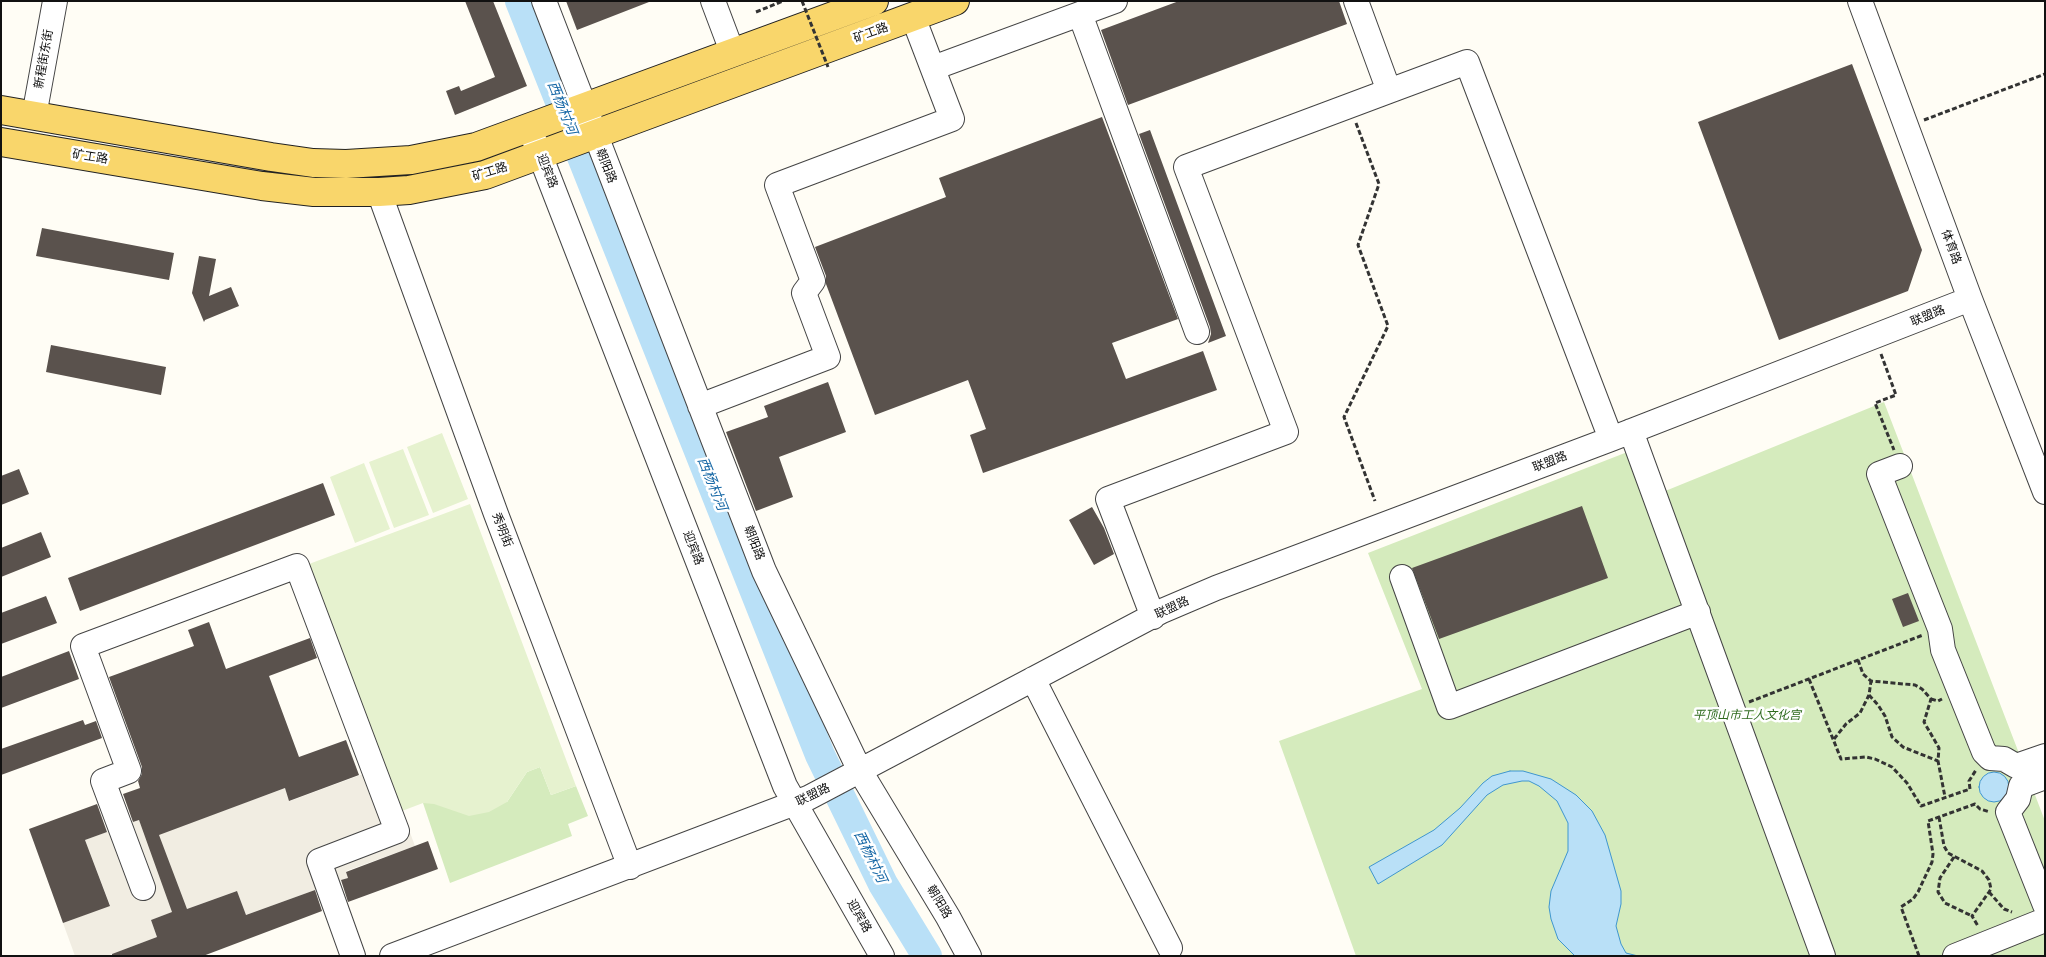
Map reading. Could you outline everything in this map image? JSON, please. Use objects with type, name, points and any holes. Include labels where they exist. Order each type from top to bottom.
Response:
[{"type":"main road","name":"矿工路","points":[[1,142],[262,186],[314,192],[379,192],[433,186],[485,175],[550,152],[955,1]]},
{"type":"main road","points":[[1,110],[272,157],[346,164],[411,160],[476,148],[871,2]]},
{"type":"street","name":"新程街东街","points":[[34,116],[55,1]]},
{"type":"street","name":"朝阳路","points":[[544,1],[764,570],[856,773],[948,917],[969,956]]},
{"type":"street","points":[[713,1],[732,54]]},
{"type":"street","points":[[933,68],[1115,1]]},
{"type":"street","points":[[1356,1],[1388,91]]},
{"type":"street","name":"体育路","points":[[1860,1],[1970,299],[2045,492]]},
{"type":"street","points":[[1080,14],[1197,332]]},
{"type":"street","points":[[700,406],[828,357],[804,293],[813,281],[777,185],[952,119],[913,17]]},
{"type":"street","points":[[1153,617],[1108,499],[1286,432],[1186,167],[1466,62],[1621,435],[1698,612],[1824,956]]},
{"type":"street","name":"迎宾路","points":[[539,125],[785,786],[801,801],[882,956]]},
{"type":"street","name":"秀明街","points":[[379,192],[496,514],[630,866]]},
{"type":"street","name":"联盟路","points":[[392,956],[801,801],[1153,617],[1216,588],[1621,435],[1970,299]]},
{"type":"street","points":[[1900,466],[1879,474],[1940,628],[1943,650],[1984,752],[1990,758],[2004,759],[2016,766],[2045,756]]},
{"type":"street","points":[[144,888],[103,781],[129,771],[83,646],[296,566],[397,832],[319,861],[354,956]]},
{"type":"street","points":[[1402,577],[1449,707],[1698,612]]},
{"type":"street","points":[[1033,679],[1170,948]]},
{"type":"street","points":[[1955,956],[1987,943],[2042,916],[2008,812],[2018,799],[2021,786],[2045,777]]},
{"type":"path","points":[[756,12],[783,1]]},
{"type":"path","points":[[802,1],[828,67]]},
{"type":"path","points":[[1907,127],[2045,74]]},
{"type":"path","points":[[1349,106],[1379,184],[1358,245],[1388,326],[1344,417],[1375,501]]},
{"type":"path","points":[[1874,337],[1896,395],[1875,403],[1900,466]]},
{"type":"path","points":[[1733,708],[1940,628]]},
{"type":"path","points":[[1858,660],[1863,674],[1871,681],[1915,685],[1922,689],[1931,699],[1924,722],[1939,748],[1938,761],[1945,797]]},
{"type":"path","points":[[1809,679],[1842,759],[1866,757],[1892,767],[1907,783],[1921,806],[1970,789],[1969,781],[1984,759],[1984,752]]},
{"type":"path","points":[[1834,740],[1846,724],[1860,713],[1869,695],[1871,681]]},
{"type":"path","points":[[1869,695],[1885,716],[1892,737],[1903,747],[1938,761]]},
{"type":"path","points":[[1919,956],[1901,907],[1912,899],[1929,870],[1933,854],[1928,821],[1975,804],[1980,809],[1992,812]]},
{"type":"path","points":[[1939,817],[1944,846],[1948,852],[1985,874],[1991,885],[1990,892],[1972,916]]},
{"type":"path","points":[[1954,857],[1940,878],[1938,892],[1945,902],[1972,916],[1987,943]]},
{"type":"path","points":[[1990,892],[2004,909],[2042,916]]},
{"type":"green space","name":"平顶山市工人文化宫","points":[[1884,402],[2045,821],[2045,956],[1356,956],[1279,741],[1422,689],[1368,553],[1630,451],[1648,498]]},
{"type":"green space","points":[[442,433],[468,499],[433,513],[407,447]]},
{"type":"green space","points":[[403,449],[429,515],[394,528],[369,462]]},
{"type":"green space","points":[[364,463],[390,529],[355,543],[330,477]]},
{"type":"green space","points":[[470,504],[576,786],[551,795],[540,767],[527,772],[507,802],[489,812],[469,816],[434,804],[423,803],[402,811],[309,564]]},
{"type":"green space","points":[[540,767],[551,795],[576,786],[588,816],[568,824],[572,836],[450,883],[423,803],[507,802],[527,772]]},
{"type":"shaded area","points":[[385,766],[415,846],[346,871],[348,878],[246,915],[237,891],[151,920],[157,937],[107,956],[75,956],[63,923],[110,905],[85,840],[139,820],[146,839],[285,788],[290,801]]},
{"type":"water","points":[[1510,771],[1523,771],[1551,779],[1576,795],[1592,811],[1605,835],[1621,891],[1621,904],[1616,926],[1621,944],[1626,953],[1638,956],[1575,956],[1558,939],[1549,907],[1551,891],[1568,851],[1568,823],[1557,801],[1539,786],[1529,781],[1503,785],[1487,795],[1442,845],[1378,884],[1369,867],[1434,830],[1460,808],[1492,776]]},
{"type":"water","points":[[1994,772],[2005,776],[2009,787],[2005,798],[1994,802],[1983,798],[1979,787],[1983,776]]},
{"type":"building","points":[[465,1],[493,1],[527,86],[455,115],[446,91],[459,86],[461,91],[495,77]]},
{"type":"building","points":[[566,1],[648,1],[649,2],[577,30]]},
{"type":"building","points":[[1179,1],[1339,1],[1347,24],[1128,105],[1101,30]]},
{"type":"building","points":[[1852,64],[1922,250],[1908,291],[1779,340],[1698,122]]},
{"type":"building","points":[[1102,117],[1178,319],[1112,343],[1126,379],[1203,351],[1217,390],[983,473],[970,435],[986,429],[968,380],[875,415],[826,284],[826,276],[815,247],[946,197],[939,178]]},
{"type":"building","points":[[1150,130],[1226,336],[1208,343],[1211,334],[1210,327],[1139,134]]},
{"type":"building","points":[[42,228],[174,253],[169,280],[36,256]]},
{"type":"building","points":[[199,256],[216,259],[209,296],[231,287],[239,306],[204,322],[192,293]]},
{"type":"building","points":[[51,345],[166,367],[161,395],[46,372]]},
{"type":"building","points":[[828,382],[846,432],[779,457],[793,497],[756,511],[726,432],[768,417],[764,406]]},
{"type":"building","points":[[19,469],[29,494],[1,505],[1,476]]},
{"type":"building","points":[[323,483],[335,515],[80,611],[68,578]]},
{"type":"building","points":[[1582,506],[1608,578],[1439,639],[1412,568]]},
{"type":"building","points":[[1092,507],[1104,528],[1114,554],[1094,565],[1069,520]]},
{"type":"building","points":[[41,532],[51,557],[1,577],[1,548]]},
{"type":"building","points":[[1908,593],[1919,621],[1903,627],[1892,599]]},
{"type":"building","points":[[46,596],[57,623],[1,644],[1,613]]},
{"type":"building","points":[[209,622],[226,669],[310,638],[317,658],[269,676],[299,757],[346,740],[359,775],[289,801],[285,788],[159,835],[187,909],[237,891],[246,915],[315,890],[322,911],[203,956],[112,956],[112,954],[157,937],[151,920],[172,912],[139,820],[133,822],[123,794],[140,788],[138,781],[142,774],[142,767],[109,677],[194,646],[188,630]]},
{"type":"building","points":[[69,651],[79,679],[1,708],[1,677]]},
{"type":"building","points":[[83,720],[85,725],[96,721],[102,738],[1,775],[1,749]]},
{"type":"building","points":[[97,804],[107,832],[85,840],[110,906],[63,923],[29,829]]},
{"type":"building","points":[[428,841],[438,869],[348,902],[341,880],[348,878],[346,872]]},
{"type":"waterway","name":"西杨村河","points":[[520,1],[820,755],[883,884],[927,956]]}]
